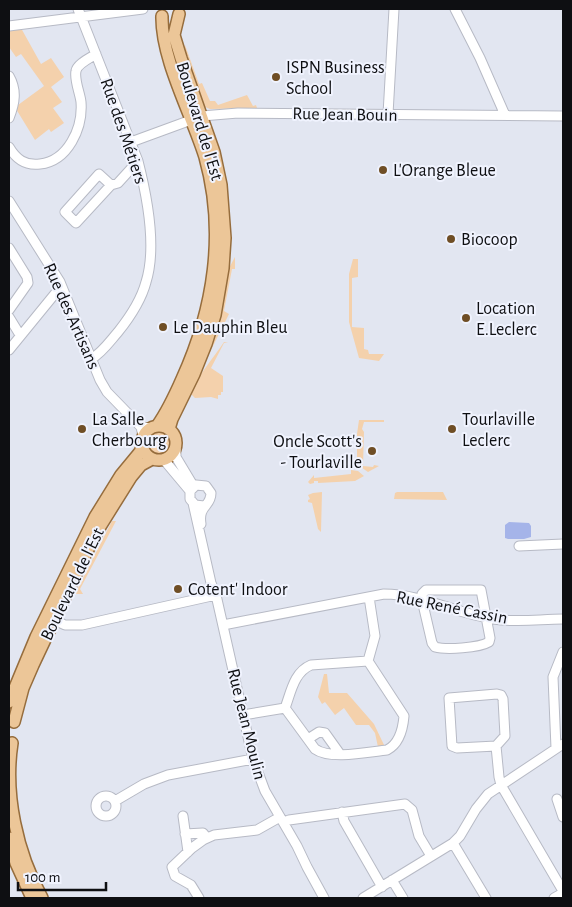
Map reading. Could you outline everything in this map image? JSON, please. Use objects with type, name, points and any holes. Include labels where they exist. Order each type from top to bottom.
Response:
[{"type":"main road","points":[[158,12],[174,17],[181,12]]},
{"type":"main road","name":"Boulevard de l'Est","points":[[158,12],[170,62],[214,152],[221,185],[225,238],[223,268],[215,315],[194,374],[169,428]]},
{"type":"main road","name":"Boulevard de l'Est","points":[[9,702],[36,637],[95,517],[121,475],[140,452],[147,433],[176,392],[194,352],[207,312],[214,269],[214,213],[211,185],[205,158],[174,35],[175,26],[181,12]]},
{"type":"main road","points":[[169,428],[176,438],[176,449],[173,454],[164,460],[152,459],[144,452],[147,433],[169,428]]},
{"type":"main road","name":"Boulevard de l'Est","points":[[11,744],[17,735],[11,720],[27,678],[60,622],[84,557],[120,494],[141,465],[152,459]]},
{"type":"main road","points":[[11,744],[11,790],[17,835],[28,869],[42,898]]},
{"type":"main road","points":[[9,838],[16,863],[32,898]]},
{"type":"street","points":[[9,26],[80,12],[143,9]]},
{"type":"street","points":[[388,114],[394,9]]},
{"type":"street","points":[[455,9],[480,58],[505,115]]},
{"type":"street","name":"Rue des Métiers","points":[[80,12],[138,161],[144,184],[150,241],[147,281],[132,314],[97,356],[91,359]]},
{"type":"street","points":[[9,147],[15,157],[27,164],[51,163],[61,156],[76,131],[80,116],[81,104],[75,72],[78,67],[96,54]]},
{"type":"street","points":[[9,76],[14,83],[15,94],[9,118]]},
{"type":"street","name":"Rue Jean Bouin","points":[[131,142],[196,118],[238,113],[563,116]]},
{"type":"street","points":[[111,185],[99,174],[64,212],[76,223],[111,185],[118,183],[138,161]]},
{"type":"street","name":"Rue des Artisans","points":[[9,201],[60,282],[91,359],[107,392],[147,433]]},
{"type":"street","points":[[9,248],[27,277],[28,283],[9,310]]},
{"type":"street","points":[[9,350],[58,290],[60,282]]},
{"type":"street","points":[[9,317],[20,335]]},
{"type":"street","name":"Rue Jean Moulin","points":[[176,449],[176,457],[192,489]]},
{"type":"street","name":"Rue Jean Moulin","points":[[164,460],[192,489]]},
{"type":"street","name":"Rue Jean Moulin","points":[[213,596],[215,586],[200,517],[204,506],[210,500],[210,490],[203,485],[192,489],[189,496],[193,504],[213,596],[223,625],[253,759],[262,786],[324,898]]},
{"type":"street","points":[[193,504],[204,506]]},
{"type":"street","points":[[519,546],[563,544]]},
{"type":"street","points":[[426,590],[481,590],[486,617],[490,638],[489,642],[485,645],[435,647],[432,643],[422,594],[426,590]]},
{"type":"street","name":"Rue René Cassin","points":[[223,625],[369,597],[395,594],[486,617],[510,620],[563,619]]},
{"type":"street","points":[[60,622],[82,626],[213,596]]},
{"type":"street","points":[[286,708],[319,752],[340,754],[387,750],[392,747],[404,723],[404,716],[368,662],[375,636],[369,597]]},
{"type":"street","points":[[363,898],[453,843],[460,836],[483,800],[501,785],[559,746],[553,676],[563,652]]},
{"type":"street","points":[[286,708],[296,678],[306,667],[311,665],[368,662]]},
{"type":"street","points":[[496,746],[457,748],[452,746],[449,698],[501,695],[505,736],[496,746],[498,777],[563,892],[554,898]]},
{"type":"street","points":[[243,715],[286,708]]},
{"type":"street","points":[[308,739],[319,732],[325,734],[340,754]]},
{"type":"street","points":[[115,801],[144,784],[168,775],[253,759]]},
{"type":"street","points":[[556,800],[563,817]]},
{"type":"street","points":[[198,898],[190,885],[172,872],[172,867],[188,852],[206,838],[214,835],[257,830],[282,820],[405,804],[412,810],[419,836],[431,856]]},
{"type":"street","points":[[342,812],[344,821],[382,886]]},
{"type":"street","points":[[183,816],[188,852]]},
{"type":"street","points":[[185,834],[203,833],[206,838]]},
{"type":"street","points":[[453,843],[486,898]]},
{"type":"street","points":[[392,880],[403,898]]},
{"type":"shaded area","points":[[21,28],[41,64],[51,58],[64,77],[51,87],[62,102],[53,108],[64,123],[51,132],[49,129],[35,140],[16,109],[18,105],[44,86],[21,54],[16,57],[9,47],[9,30]]},
{"type":"shaded area","points":[[185,45],[199,84],[202,83],[210,101],[215,101],[218,105],[247,95],[253,106],[256,105],[257,108],[210,109],[205,107],[184,51]]},
{"type":"shaded area","points":[[235,257],[235,269],[232,269],[224,311],[229,314],[210,352],[208,351],[228,270]]},
{"type":"shaded area","points":[[353,259],[358,259],[358,277],[352,278],[352,327],[364,328],[364,349],[368,350],[369,354],[384,354],[379,361],[359,358],[349,322],[349,274]]},
{"type":"shaded area","points":[[224,342],[228,343],[224,343],[211,368],[223,376],[223,392],[221,392],[221,395],[218,395],[218,399],[211,397],[195,398],[190,393],[193,386]]},
{"type":"shaded area","points":[[359,420],[384,420],[384,422],[364,422],[362,429],[364,432],[363,466],[379,466],[368,472],[353,460],[357,459]]},
{"type":"shaded area","points":[[159,432],[164,433],[170,439],[170,449],[164,455],[159,456],[154,455],[148,449],[147,444],[148,439],[154,433]]},
{"type":"shaded area","points":[[351,470],[358,471],[364,476],[355,481],[318,483],[318,481],[314,481],[314,483],[310,484],[308,482],[314,475],[314,478],[351,474]]},
{"type":"shaded area","points":[[322,492],[321,532],[318,529],[312,503],[308,502],[310,499],[308,495]]},
{"type":"shaded area","points":[[397,492],[443,492],[447,500],[394,499]]},
{"type":"shaded area","points":[[112,521],[116,521],[80,589],[83,594],[75,594]]},
{"type":"shaded area","points":[[324,674],[327,674],[329,693],[347,693],[374,724],[385,747],[378,747],[375,733],[369,725],[356,725],[344,708],[335,715],[325,702],[322,704],[318,697]]},
{"type":"water","points":[[509,522],[529,523],[531,526],[531,537],[524,539],[505,538],[505,525]]},
{"type":"place","name":"ISPN Business School","points":[[276,77]]},
{"type":"place","name":"L'Orange Bleue","points":[[383,170]]},
{"type":"place","name":"Biocoop","points":[[451,239]]},
{"type":"place","name":"Location E.Leclerc","points":[[466,318]]},
{"type":"place","name":"Le Dauphin Bleu","points":[[163,327]]},
{"type":"place","name":"La Salle Cherbourg","points":[[82,429]]},
{"type":"place","name":"Tourlaville Leclerc","points":[[452,429]]},
{"type":"place","name":"Oncle Scott's - Tourlaville","points":[[372,451]]},
{"type":"place","name":"Cotent' Indoor","points":[[178,589]]}]
